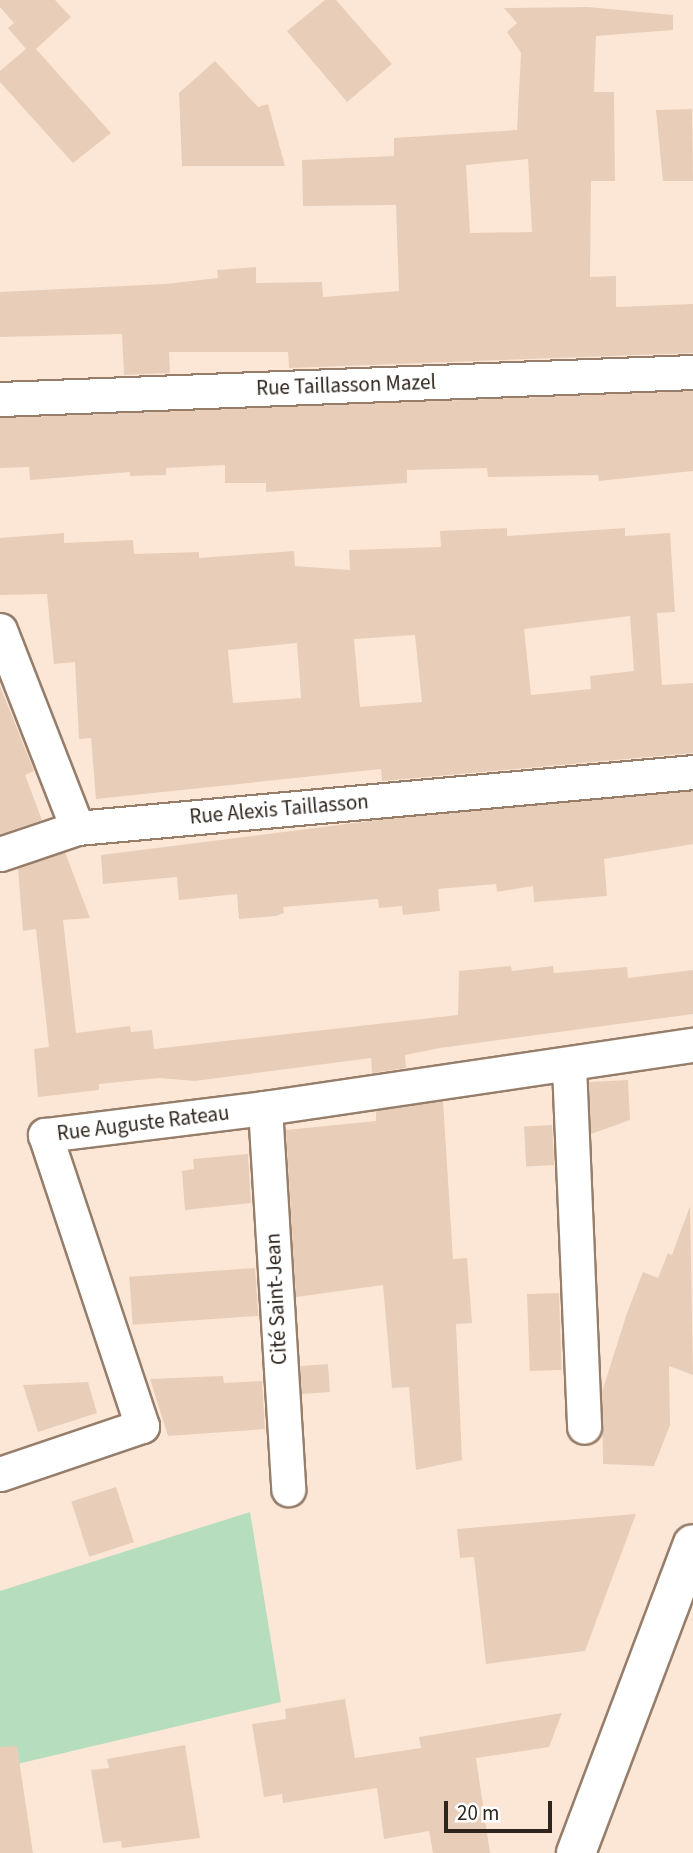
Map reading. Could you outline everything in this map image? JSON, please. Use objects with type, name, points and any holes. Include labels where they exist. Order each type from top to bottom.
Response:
[{"type":"main road","points":[[576,1853],[693,1544]]},
{"type":"street","name":"Rue Taillasson Mazel","points":[[0,398],[693,372]]},
{"type":"street","points":[[0,630],[76,828]]},
{"type":"street","name":"Rue Alexis Taillasson","points":[[0,854],[76,828],[693,772]]},
{"type":"street","name":"Rue Auguste Rateau","points":[[0,1474],[142,1426],[45,1135],[569,1066],[693,1045]]},
{"type":"street","points":[[569,1066],[584,1427]]},
{"type":"street","name":"Cité Saint-Jean","points":[[265,1108],[288,1489]]},
{"type":"green space","points":[[250,1512],[281,1702],[0,1768],[0,1591]]},
{"type":"building","points":[[0,0],[55,0],[71,17],[36,49],[111,133],[73,163],[0,82],[0,71],[26,49],[8,28],[14,23],[0,7]]},
{"type":"building","points":[[325,0],[336,0],[392,64],[347,102],[287,31]]},
{"type":"building","points":[[588,7],[673,15],[673,30],[596,36],[594,92],[614,92],[615,181],[591,181],[590,277],[616,276],[616,307],[693,304],[693,353],[289,368],[288,352],[169,352],[170,373],[124,375],[122,334],[0,337],[0,292],[165,284],[218,278],[217,270],[256,267],[256,283],[322,282],[323,297],[399,291],[396,205],[303,206],[302,160],[394,156],[394,138],[517,130],[521,53],[507,32],[517,23],[504,8]],"holes":[[[528,159],[532,232],[470,233],[466,165]]]},
{"type":"building","points":[[215,61],[258,107],[268,104],[285,166],[182,166],[179,93]]},
{"type":"building","points":[[692,109],[693,181],[663,181],[656,110]]},
{"type":"building","points":[[693,391],[693,471],[599,481],[598,475],[488,477],[487,468],[407,470],[407,483],[266,492],[266,483],[225,483],[225,465],[166,468],[166,475],[130,476],[130,472],[30,480],[29,467],[0,468],[0,418]]},
{"type":"building","points":[[507,528],[507,536],[625,528],[625,536],[670,533],[675,612],[657,613],[662,685],[693,683],[693,753],[382,781],[381,769],[96,799],[91,738],[79,739],[75,662],[54,664],[47,594],[0,595],[0,538],[64,533],[64,543],[133,540],[134,554],[199,552],[199,558],[294,551],[295,566],[350,570],[349,550],[441,547],[440,531]],"holes":[[[630,616],[634,671],[590,676],[591,689],[531,695],[524,629]],[[415,635],[422,702],[360,707],[354,639]],[[297,643],[301,698],[233,703],[228,650]]]},
{"type":"building","points":[[0,686],[34,771],[25,775],[42,820],[0,834]]},
{"type":"building","points":[[693,791],[693,844],[604,859],[607,896],[534,902],[533,886],[497,892],[496,884],[438,889],[440,911],[403,915],[402,906],[379,908],[378,899],[283,907],[284,913],[276,916],[239,919],[237,894],[179,900],[177,877],[103,884],[101,855],[386,819]]},
{"type":"building","points":[[65,852],[90,918],[63,920],[76,1033],[130,1026],[131,1032],[152,1030],[154,1049],[458,1015],[459,971],[511,966],[512,971],[553,966],[554,973],[627,967],[628,978],[693,970],[693,1014],[440,1048],[405,1055],[406,1068],[372,1073],[371,1058],[195,1081],[159,1078],[99,1084],[99,1090],[38,1097],[34,1049],[49,1047],[36,929],[23,931],[18,868]]},
{"type":"building","points":[[628,1080],[630,1120],[591,1134],[589,1082]]},
{"type":"building","points":[[443,1101],[453,1259],[467,1258],[472,1323],[456,1324],[462,1460],[416,1470],[409,1387],[392,1388],[383,1285],[296,1297],[286,1130],[376,1121],[376,1111]]},
{"type":"building","points":[[552,1125],[554,1165],[526,1166],[524,1126]]},
{"type":"building","points":[[248,1154],[251,1203],[185,1210],[182,1171],[194,1169],[193,1159]]},
{"type":"building","points":[[690,1206],[693,1375],[669,1366],[670,1425],[654,1466],[603,1464],[602,1392],[626,1316],[643,1272],[658,1278],[668,1253],[672,1255]]},
{"type":"building","points":[[255,1268],[258,1316],[133,1325],[129,1277]]},
{"type":"building","points":[[559,1293],[562,1370],[530,1371],[527,1294]]},
{"type":"building","points":[[328,1364],[330,1392],[302,1394],[300,1366]]},
{"type":"building","points":[[223,1376],[224,1383],[262,1381],[265,1429],[168,1436],[150,1379]]},
{"type":"building","points":[[88,1382],[97,1413],[38,1432],[23,1385]]},
{"type":"building","points":[[116,1487],[134,1542],[89,1557],[71,1502]]},
{"type":"building","points":[[636,1514],[585,1651],[486,1664],[474,1557],[460,1558],[457,1529]]},
{"type":"building","points":[[345,1699],[355,1758],[421,1748],[419,1737],[562,1713],[549,1747],[476,1758],[490,1853],[433,1853],[429,1831],[384,1839],[377,1788],[283,1803],[282,1794],[264,1797],[252,1724],[286,1719],[285,1709]]},
{"type":"building","points":[[185,1745],[200,1838],[122,1848],[121,1841],[103,1843],[91,1770],[109,1768],[107,1759]]},
{"type":"building","points":[[17,1746],[33,1853],[0,1853],[0,1747]]}]
